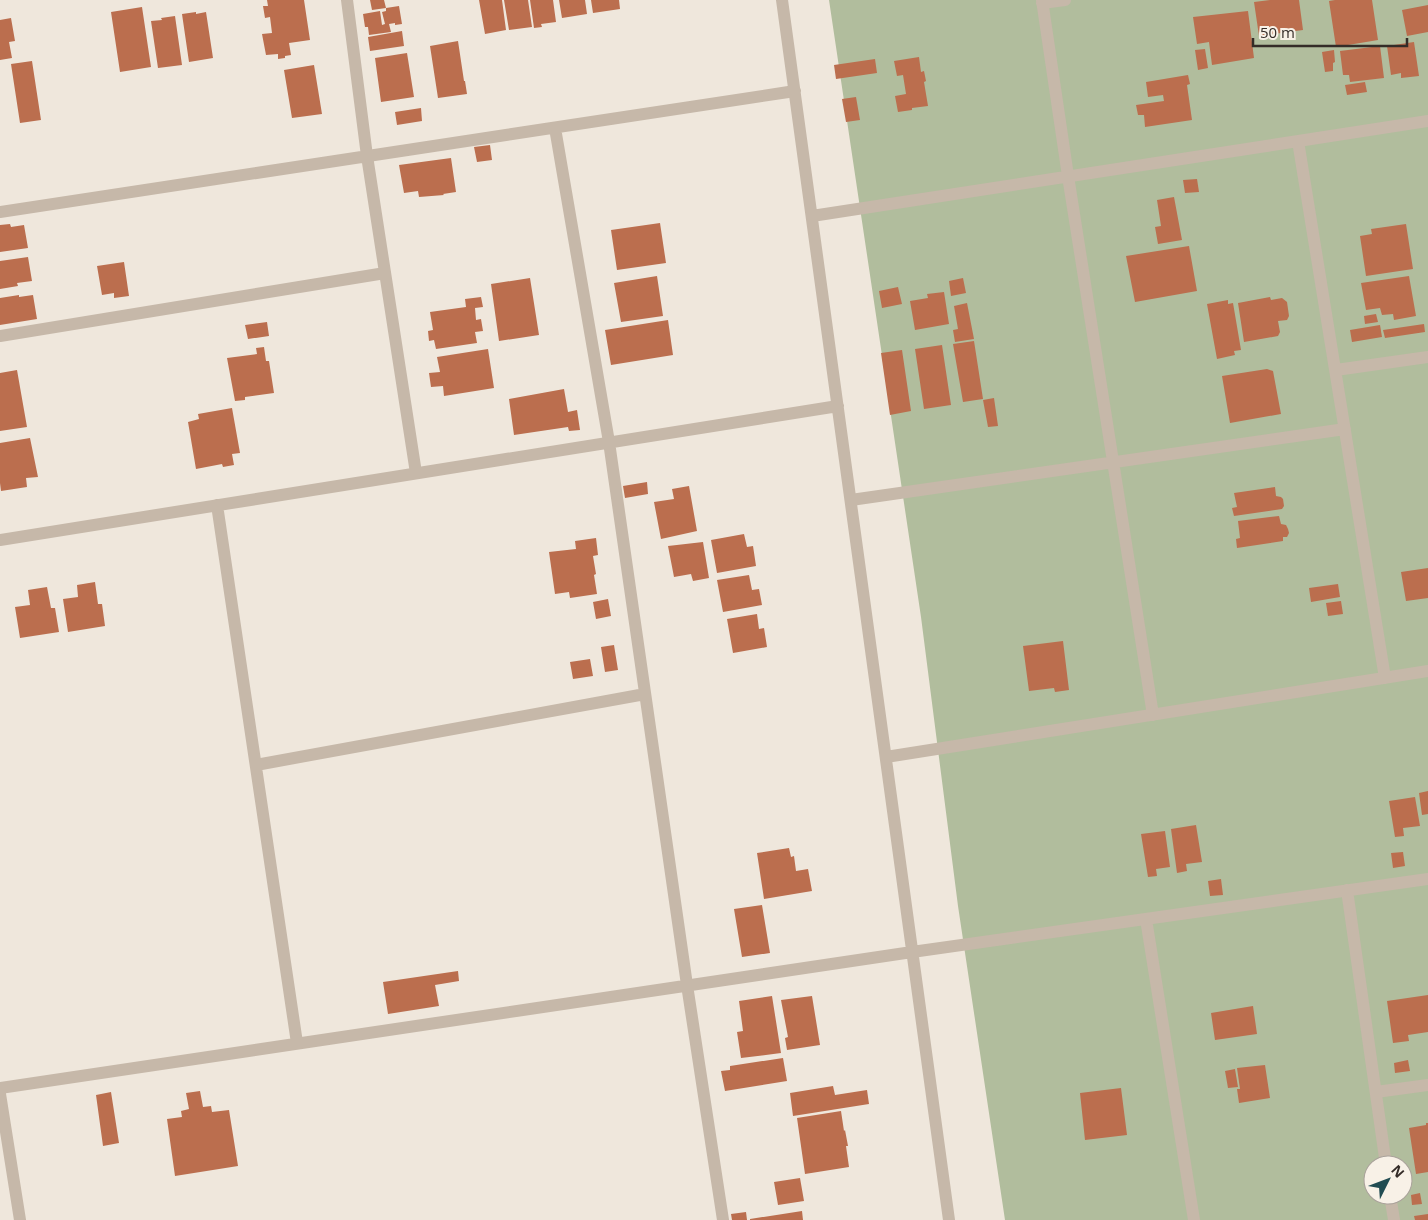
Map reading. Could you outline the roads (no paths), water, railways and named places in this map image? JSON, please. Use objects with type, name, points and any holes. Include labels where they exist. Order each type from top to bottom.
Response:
[{"type":"street","points":[[347,0],[367,156],[416,473]]},
{"type":"street","points":[[782,0],[949,1220]]},
{"type":"street","points":[[1065,0],[1042,2],[1153,714]]},
{"type":"street","points":[[0,212],[795,91]]},
{"type":"street","points":[[812,216],[1428,121]]},
{"type":"street","points":[[555,128],[609,442],[687,985],[723,1220]]},
{"type":"street","points":[[1298,141],[1385,678]]},
{"type":"street","points":[[0,336],[385,273]]},
{"type":"street","points":[[1336,370],[1428,357]]},
{"type":"street","points":[[0,540],[838,406]]},
{"type":"street","points":[[851,500],[1345,429]]},
{"type":"street","points":[[217,505],[297,1043]]},
{"type":"street","points":[[886,757],[1428,671]]},
{"type":"street","points":[[256,765],[645,694]]},
{"type":"street","points":[[0,1088],[912,952],[1428,879]]},
{"type":"street","points":[[1347,890],[1385,1155]]},
{"type":"street","points":[[1146,919],[1194,1220]]},
{"type":"street","points":[[1376,1092],[1428,1085]]},
{"type":"street","points":[[0,1094],[20,1220]]},
{"type":"street","points":[[1392,1205],[1394,1220]]}]
